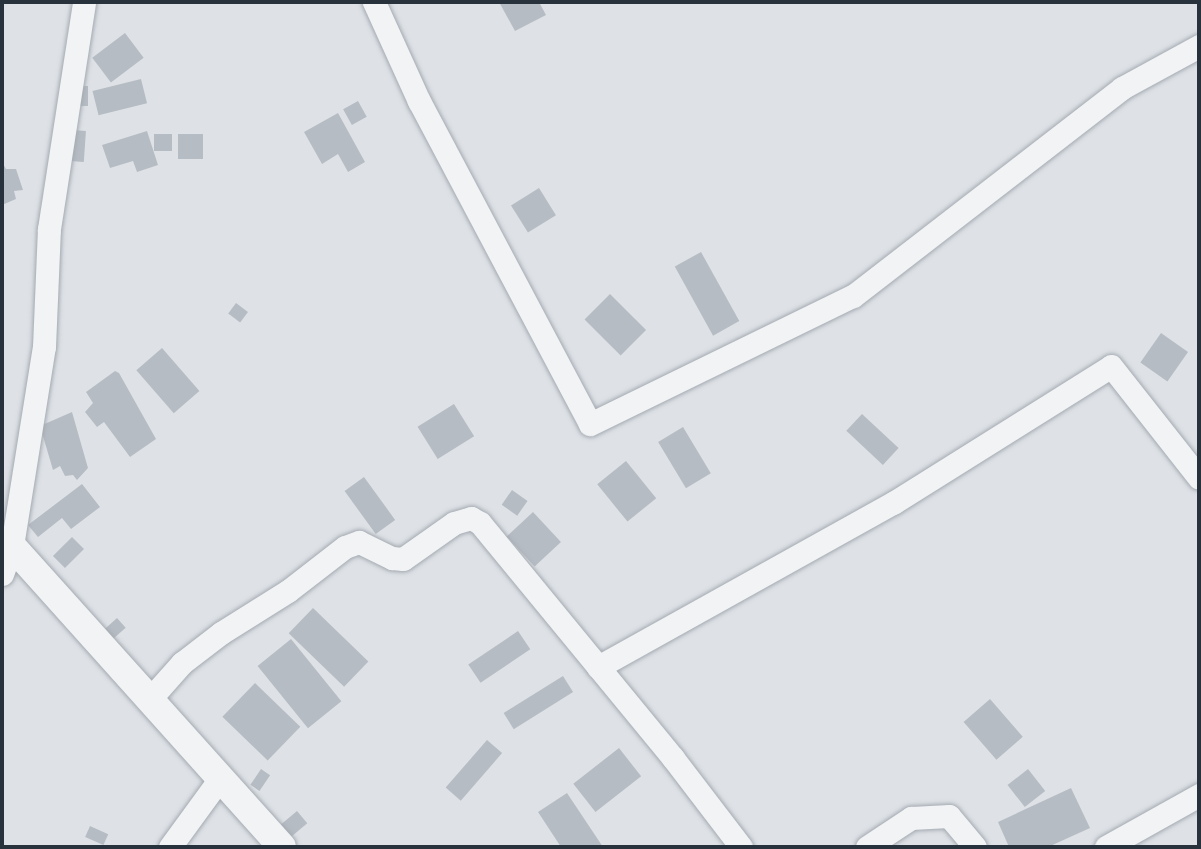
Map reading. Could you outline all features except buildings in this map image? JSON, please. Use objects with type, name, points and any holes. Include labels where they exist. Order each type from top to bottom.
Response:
[{"type":"street","points":[[2,575],[44,347],[49,229],[84,2]]},
{"type":"street","points":[[374,2],[419,101],[590,424],[853,296],[1122,88],[1199,46]]},
{"type":"street","points":[[598,667],[893,503],[1111,366],[1199,478]]},
{"type":"street","points":[[149,700],[182,663],[221,633],[289,591],[345,547],[359,542],[392,558],[403,559],[454,523],[471,518],[480,523],[741,847]]},
{"type":"street","points":[[7,541],[282,847]]},
{"type":"street","points":[[170,847],[221,777]]},
{"type":"street","points":[[1106,847],[1199,795]]},
{"type":"street","points":[[867,847],[911,818],[949,816],[975,847]]}]
